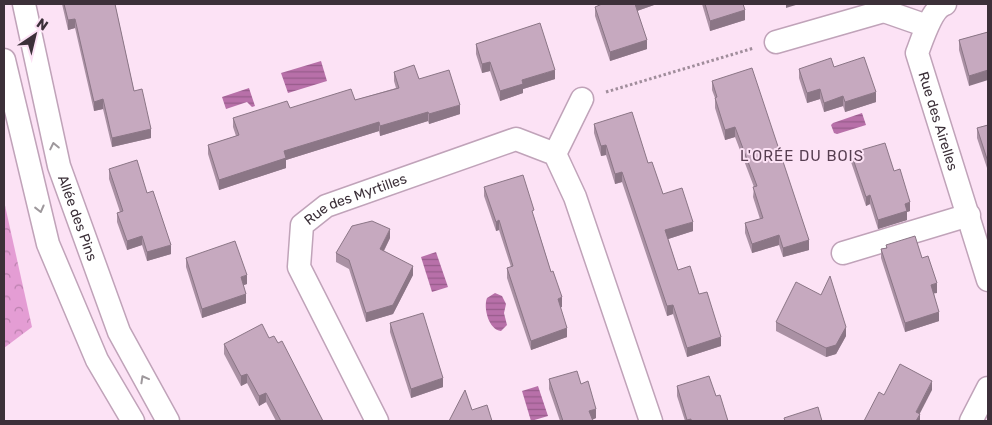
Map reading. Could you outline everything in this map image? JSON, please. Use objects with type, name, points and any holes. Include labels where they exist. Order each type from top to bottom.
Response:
[{"type":"street","name":"Allée des Pins","points":[[24,4],[59,166],[119,332],[168,421]]},
{"type":"street","name":"Rue des Airelles","points":[[945,4],[941,5],[927,26],[917,52],[988,280]]},
{"type":"street","points":[[776,42],[884,11],[927,26]]},
{"type":"street","points":[[4,60],[48,244],[97,360],[133,421]]},
{"type":"street","points":[[582,99],[555,154],[575,197],[652,421]]},
{"type":"street","name":"Rue des Myrtilles","points":[[377,421],[299,267],[302,225],[326,206],[516,139],[555,154]]},
{"type":"street","points":[[843,253],[969,215]]},
{"type":"street","points":[[971,421],[988,388]]},
{"type":"path","points":[[582,99],[776,42]]},
{"type":"green space","points":[[4,201],[32,327],[4,348]]},
{"type":"shaded area","points":[[321,61],[327,81],[288,93],[281,73]]},
{"type":"shaded area","points":[[249,88],[255,106],[252,107],[247,102],[226,109],[222,97]]},
{"type":"shaded area","points":[[862,113],[866,125],[837,134],[834,133],[831,125],[833,123]]},
{"type":"shaded area","points":[[436,252],[448,287],[432,292],[421,257]]},
{"type":"shaded area","points":[[495,293],[502,296],[506,304],[504,313],[507,325],[501,331],[497,330],[490,323],[486,307],[487,298]]},
{"type":"shaded area","points":[[538,386],[548,416],[531,421],[522,391]]},
{"type":"building","points":[[64,4],[115,4],[134,91],[142,89],[151,129],[112,138],[103,99],[94,102],[75,19],[68,20]]},
{"type":"building","points":[[602,4],[635,4],[647,40],[610,52],[595,7]]},
{"type":"building","points":[[705,4],[743,4],[745,10],[710,21]]},
{"type":"building","points":[[540,23],[555,70],[522,80],[523,84],[500,91],[490,62],[482,64],[476,44]]},
{"type":"building","points":[[988,32],[988,70],[969,76],[959,40]]},
{"type":"building","points":[[864,57],[876,92],[845,102],[843,96],[824,103],[820,89],[807,93],[799,69],[831,58],[834,67]]},
{"type":"building","points":[[414,65],[419,79],[449,70],[460,105],[380,126],[379,122],[284,151],[286,158],[219,180],[208,145],[239,135],[233,118],[287,101],[290,108],[351,89],[355,100],[399,88],[394,72]]},
{"type":"building","points":[[752,68],[809,240],[783,248],[779,235],[752,244],[745,223],[763,218],[753,187],[757,186],[735,127],[725,130],[712,81]]},
{"type":"building","points":[[632,112],[648,163],[652,162],[663,194],[682,188],[693,222],[665,230],[678,270],[690,266],[699,294],[707,292],[721,337],[687,348],[673,305],[667,306],[622,172],[615,174],[606,145],[601,146],[594,124]]},
{"type":"building","points":[[988,125],[988,162],[977,128]]},
{"type":"building","points":[[885,143],[894,171],[900,169],[910,202],[905,204],[907,211],[878,220],[870,195],[866,197],[851,153]]},
{"type":"building","points":[[137,160],[147,193],[153,191],[171,245],[147,252],[142,236],[127,241],[117,213],[123,211],[109,169]]},
{"type":"building","points":[[523,175],[551,272],[553,271],[562,297],[558,299],[567,328],[531,341],[507,268],[513,266],[499,220],[496,222],[484,187]]},
{"type":"building","points":[[372,221],[390,229],[380,249],[413,266],[393,305],[366,313],[349,260],[336,253],[352,226]]},
{"type":"building","points":[[915,236],[922,258],[928,256],[937,283],[931,285],[939,312],[905,323],[881,249],[887,248],[886,245]]},
{"type":"building","points":[[235,241],[247,275],[241,277],[246,294],[202,309],[186,258]]},
{"type":"building","points":[[830,276],[846,327],[836,345],[826,348],[776,322],[796,282],[821,295]]},
{"type":"building","points":[[423,313],[443,378],[411,389],[390,323]]},
{"type":"building","points":[[262,324],[269,338],[274,336],[278,343],[282,341],[323,421],[281,421],[266,393],[259,396],[247,374],[241,376],[224,344]]},
{"type":"building","points":[[900,364],[932,381],[916,412],[920,414],[916,421],[864,421],[879,392],[884,395]]},
{"type":"building","points":[[577,371],[581,384],[588,381],[596,409],[589,411],[593,421],[563,421],[549,379]]},
{"type":"building","points":[[709,376],[716,396],[720,395],[728,421],[687,420],[677,386]]},
{"type":"building","points":[[465,390],[472,410],[487,405],[492,421],[449,421]]},
{"type":"building","points":[[818,407],[822,421],[785,421],[784,418]]},
{"type":"district","name":"L'ORÉE DU BOIS","points":[[802,156]]}]
